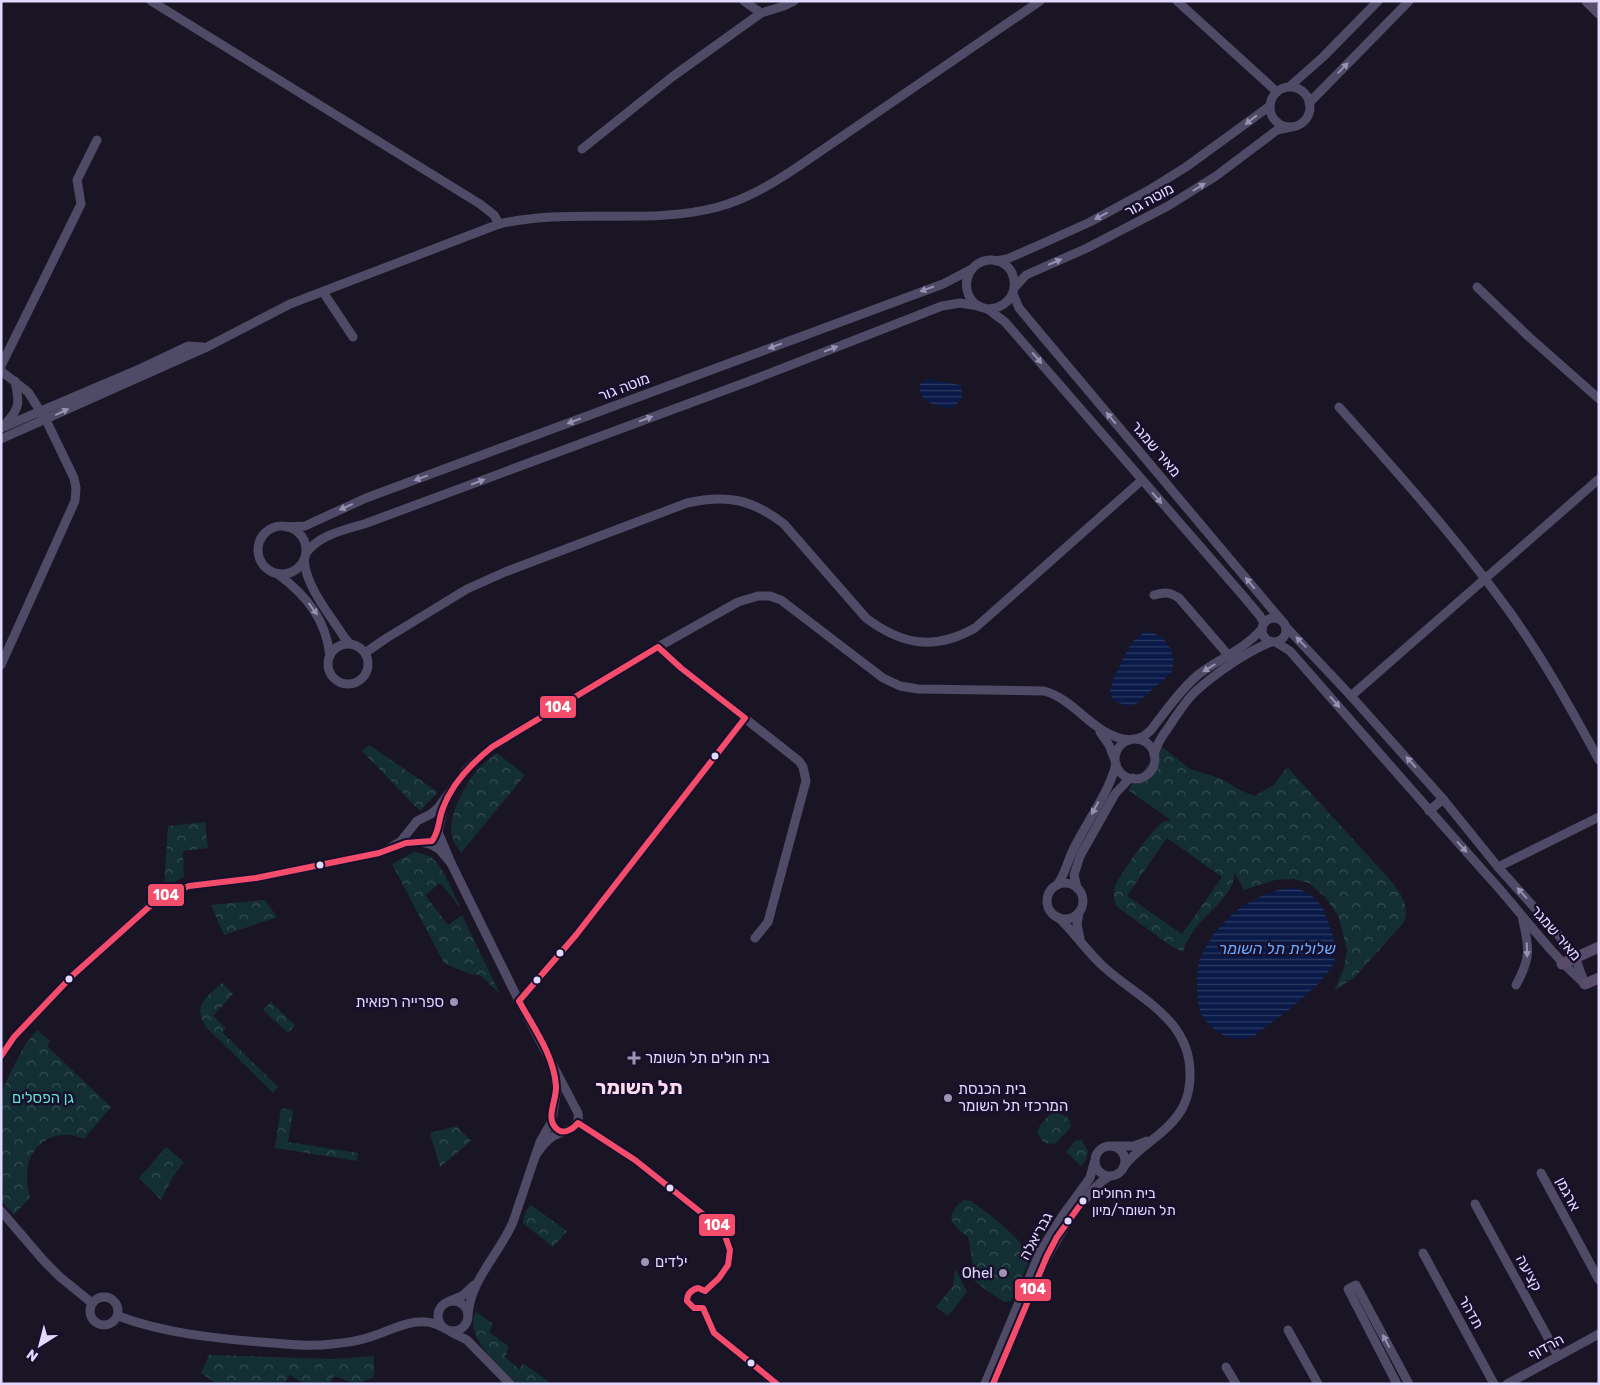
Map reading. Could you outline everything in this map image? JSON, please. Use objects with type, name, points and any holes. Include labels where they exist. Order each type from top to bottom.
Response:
[{"type":"main road","points":[[1587,1],[1599,13]]},
{"type":"main road","points":[[1562,964],[1599,947]]},
{"type":"main road","points":[[1584,984],[1599,978]]},
{"type":"street","points":[[151,1],[480,204],[494,215],[500,224]]},
{"type":"street","points":[[744,1],[761,13]]},
{"type":"street","points":[[582,150],[679,72],[761,13],[794,1]]},
{"type":"street","points":[[1,439],[205,348],[290,304],[500,224],[532,218],[558,216],[652,216],[695,212],[739,200],[767,187],[796,168],[1040,1]]},
{"type":"street","points":[[1177,1],[1277,92]]},
{"type":"street","points":[[1289,87],[1301,91],[1308,98],[1309,103],[1308,115],[1301,124],[1291,127],[1280,124],[1273,117],[1270,106],[1273,96],[1277,92],[1289,87],[1323,57],[1378,1]]},
{"type":"street","points":[[1309,103],[1409,1]]},
{"type":"street","name":"מוטה גור","points":[[996,261],[1007,259],[1056,238],[1149,190],[1186,167],[1270,106]]},
{"type":"street","name":"מוטה גור","points":[[1014,291],[1026,274],[1087,248],[1168,206],[1216,176],[1277,130],[1291,127]]},
{"type":"street","points":[[1,366],[81,204],[77,180],[97,140]]},
{"type":"street","points":[[279,575],[291,573],[297,569],[312,545],[323,538],[755,379],[942,306],[960,303],[983,308],[995,309],[1003,306],[1014,291],[1012,273],[1007,266],[996,261],[984,261],[976,265],[967,278],[968,294],[972,301],[983,308]]},
{"type":"street","name":"מוטה גור","points":[[330,656],[324,627],[314,610],[298,591],[279,575],[266,569],[261,563],[258,547],[260,540],[267,531],[275,527],[305,526],[374,495],[943,284],[972,269]]},
{"type":"street","points":[[1476,287],[1599,399]]},
{"type":"street","name":"מאיר שמגר","points":[[1014,291],[1019,308],[1281,620]]},
{"type":"street","points":[[323,292],[353,337]]},
{"type":"street","name":"מאיר שמגר","points":[[983,308],[1005,322],[1245,598],[1260,616],[1263,626]]},
{"type":"street","points":[[2,428],[188,346],[205,348]]},
{"type":"street","points":[[1,371],[28,392],[40,410],[74,478],[76,488],[75,501],[1,665]]},
{"type":"street","points":[[2,428],[16,412],[18,406],[19,399],[15,380]]},
{"type":"street","points":[[1339,407],[1432,512],[1510,611],[1542,660],[1599,760]]},
{"type":"street","points":[[1352,696],[1599,479]]},
{"type":"street","points":[[364,653],[467,589],[505,572],[687,503],[703,499],[722,498],[740,500],[755,505],[770,513],[784,524],[866,618],[881,629],[897,637],[915,642],[944,641],[960,636],[975,628],[1142,480]]},
{"type":"street","points":[[286,527],[302,537],[304,542],[305,570],[312,586],[350,644]]},
{"type":"street","points":[[1154,595],[1164,592],[1171,593],[1179,598],[1229,656]]},
{"type":"street","points":[[390,848],[401,841],[422,818],[432,814],[445,801],[474,762],[492,747],[658,647],[748,598],[770,596],[782,600],[890,682],[900,686],[918,689],[1044,691],[1060,699],[1097,728],[1112,736],[1147,743],[1154,755]]},
{"type":"street","points":[[1097,728],[1109,745],[1115,762],[1122,774],[1133,778],[1140,778],[1150,771],[1160,739],[1196,691],[1218,673],[1252,651],[1286,636],[1287,628],[1281,620],[1274,618],[1263,626],[1251,641],[1201,673],[1186,686],[1144,736],[1120,746],[1117,750],[1115,762],[1111,778],[1068,859],[1062,879],[1050,891],[1047,901],[1050,910],[1098,962],[1166,1016],[1180,1035],[1189,1057],[1189,1090],[1187,1098],[1174,1121],[1158,1135],[1135,1154],[1118,1174],[1108,1177],[1099,1172],[1094,1162],[1097,1153],[1105,1147],[1134,1146],[1158,1135]]},
{"type":"street","points":[[1263,626],[1264,637],[1274,642]]},
{"type":"street","name":"מאיר שמגר","points":[[1287,628],[1352,696],[1557,933],[1576,957],[1584,984]]},
{"type":"street","name":"מאיר שמגר","points":[[1274,642],[1290,651],[1429,811],[1521,913],[1562,964],[1584,984]]},
{"type":"street","points":[[350,644],[356,646],[364,653],[367,661],[365,673],[360,680],[348,684],[336,680],[331,674],[328,664],[330,656],[339,646],[350,644]]},
{"type":"street","points":[[658,647],[681,668],[799,760],[806,774],[806,781],[768,922],[755,938]]},
{"type":"street","points":[[1081,942],[1077,924],[1083,901],[1074,875],[1080,856],[1115,794],[1129,779],[1133,778]]},
{"type":"street","points":[[1429,811],[1443,799]]},
{"type":"street","points":[[1,1056],[14,1038],[73,976],[160,897],[189,886],[256,878],[379,853],[406,843],[435,839],[445,801]]},
{"type":"street","points":[[1498,866],[1599,817]]},
{"type":"street","points":[[422,818],[430,818],[438,829],[452,863],[552,1066],[578,1113],[578,1123],[573,1129],[550,1138],[536,1155]]},
{"type":"street","points":[[414,826],[414,833],[423,842],[438,849],[452,863]]},
{"type":"street","points":[[1057,885],[1067,884],[1077,888]]},
{"type":"street","points":[[1058,918],[1069,919],[1079,913]]},
{"type":"street","points":[[1516,985],[1525,969],[1528,958],[1528,947],[1521,913]]},
{"type":"street","points":[[552,1066],[556,1085],[552,1116],[555,1127],[564,1132]]},
{"type":"street","points":[[476,1348],[468,1328],[468,1317],[469,1305],[478,1281],[508,1234],[540,1142],[552,1116],[559,1105],[565,1104],[574,1108]]},
{"type":"street","points":[[1110,1146],[1115,1147],[1122,1153],[1124,1166]]},
{"type":"street","name":"גבריאלה","points":[[985,1384],[1040,1252],[1063,1215],[1090,1178],[1094,1162]]},
{"type":"street","name":"ארגמן","points":[[1541,1173],[1599,1280]]},
{"type":"street","name":"גבריאלה","points":[[993,1384],[1035,1283],[1052,1248],[1087,1195],[1102,1180],[1108,1177]]},
{"type":"street","name":"קציעה","points":[[1476,1204],[1558,1356]]},
{"type":"street","points":[[1,1211],[44,1261],[60,1277],[92,1303]]},
{"type":"street","name":"תדהר","points":[[1423,1253],[1494,1384]]},
{"type":"street","points":[[407,1324],[462,1296],[478,1281]]},
{"type":"street","points":[[1398,1384],[1348,1289],[1356,1285],[1409,1384]]},
{"type":"street","points":[[108,1297],[115,1301],[118,1306],[118,1316],[110,1325],[100,1325],[91,1317],[92,1303],[98,1298],[108,1297]]},
{"type":"street","points":[[441,1306],[437,1313],[437,1318],[445,1329],[459,1330],[464,1327],[468,1317],[466,1309],[461,1303],[450,1301]]},
{"type":"street","points":[[118,1316],[148,1326],[214,1338],[304,1345],[323,1345],[354,1341],[407,1324],[424,1321],[435,1323],[458,1334],[476,1348],[508,1383]]},
{"type":"street","points":[[1288,1330],[1318,1384]]},
{"type":"street","name":"הרדוף","points":[[1507,1384],[1599,1334]]},
{"type":"street","points":[[1226,1367],[1236,1384]]},
{"type":"green space","points":[[369,745],[438,792],[420,811],[362,751]]},
{"type":"green space","points":[[1162,747],[1190,769],[1222,779],[1254,796],[1274,785],[1287,767],[1391,881],[1404,900],[1406,916],[1404,922],[1355,977],[1334,991],[1344,968],[1347,950],[1338,915],[1325,897],[1309,883],[1293,879],[1275,880],[1244,890],[1234,872],[1234,879],[1227,893],[1195,928],[1183,952],[1171,946],[1116,906],[1114,890],[1129,863],[1158,826],[1163,822],[1171,820],[1128,790]],"holes":[[[1167,838],[1222,877],[1182,934],[1127,896]]]},
{"type":"green space","points":[[497,753],[525,775],[461,853],[454,843],[452,836],[452,819],[455,810],[463,791],[474,774]]},
{"type":"green space","points":[[205,822],[208,848],[183,851],[184,877],[164,887],[168,826]]},
{"type":"green space","points":[[414,852],[431,857],[441,868],[460,907],[440,883],[425,895],[448,925],[462,915],[500,994],[480,975],[470,974],[444,963],[392,864]]},
{"type":"green space","points":[[265,900],[277,917],[224,935],[211,905]]},
{"type":"green space","points":[[222,983],[233,994],[213,1016],[226,1028],[222,1032],[278,1087],[273,1093],[205,1026],[200,1012],[201,1006],[206,997]]},
{"type":"green space","points":[[271,1002],[295,1025],[288,1033],[263,1010]]},
{"type":"green space","name":"גן הפסלים","points":[[37,1030],[50,1041],[47,1046],[111,1107],[84,1139],[64,1135],[54,1136],[38,1146],[29,1163],[27,1173],[30,1197],[14,1215],[1,1201],[1,1094],[25,1045]]},
{"type":"green space","points":[[281,1108],[293,1110],[288,1142],[358,1153],[357,1161],[275,1148]]},
{"type":"green space","points":[[1051,1113],[1059,1113],[1066,1117],[1070,1120],[1071,1127],[1056,1143],[1049,1144],[1040,1138],[1037,1131]]},
{"type":"green space","points":[[456,1126],[471,1141],[440,1167],[430,1133]]},
{"type":"green space","points":[[1082,1140],[1088,1152],[1086,1160],[1081,1166],[1066,1152],[1075,1141]]},
{"type":"green space","points":[[166,1147],[184,1162],[172,1178],[161,1200],[139,1178]]},
{"type":"green space","points":[[964,1200],[971,1201],[1004,1226],[1031,1257],[1011,1301],[1004,1302],[979,1285],[968,1272],[973,1266],[968,1237],[957,1228],[952,1220],[953,1211]]},
{"type":"green space","points":[[531,1205],[567,1231],[553,1247],[523,1223],[525,1212]]},
{"type":"green space","points":[[955,1268],[967,1292],[948,1316],[936,1307],[953,1286]]},
{"type":"green space","points":[[475,1311],[493,1324],[489,1332],[509,1347],[505,1357],[519,1369],[523,1363],[552,1384],[517,1384],[490,1356],[478,1340],[473,1323]]},
{"type":"green space","points":[[209,1355],[333,1359],[374,1356],[374,1377],[357,1384],[334,1376],[329,1384],[304,1384],[290,1375],[284,1384],[217,1384],[201,1373]]},
{"type":"water","points":[[927,379],[960,385],[962,395],[960,401],[951,408],[934,405],[929,402],[920,390],[920,384]]},
{"type":"water","points":[[1146,631],[1160,637],[1169,646],[1172,652],[1173,666],[1171,673],[1136,704],[1128,706],[1114,701],[1110,693],[1112,683],[1133,641]]},
{"type":"water","name":"שלולית תל השומר","points":[[1292,888],[1303,891],[1313,897],[1324,911],[1335,946],[1335,957],[1332,966],[1314,988],[1254,1036],[1236,1039],[1222,1035],[1203,1018],[1199,1007],[1198,970],[1206,946],[1225,921],[1249,902],[1277,890]]},
{"type":"transit line","name":"104","points":[[1,1056],[14,1037],[73,975],[160,897],[189,886],[256,878],[379,853],[406,843],[432,841],[441,812],[452,790],[463,774],[485,753],[658,647],[681,668],[745,718],[576,935],[519,1001],[542,1042],[551,1063],[556,1086],[552,1113],[552,1123],[555,1127],[564,1132],[573,1128],[578,1123],[635,1160],[723,1230],[730,1250],[728,1265],[719,1278],[705,1291],[698,1288],[691,1291],[687,1301],[694,1308],[703,1308],[714,1333],[777,1384]]},
{"type":"transit line","name":"104","points":[[993,1384],[1047,1256],[1057,1237],[1083,1201]]},
{"type":"place","name":"ספרייה רפואית","points":[[454,1002]]},
{"type":"place","name":"בית חולים תל השומר","points":[[634,1058]]},
{"type":"place","name":"בית הכנסת המרכזי תל השומר","points":[[948,1098]]},
{"type":"place","name":"בית החולים תל השומר/מיון","points":[[1083,1201]]},
{"type":"place","name":"ילדים","points":[[645,1262]]},
{"type":"place","name":"Ohel","points":[[1003,1273]]},
{"type":"district","name":"תל השומר","points":[[639,1087]]}]
